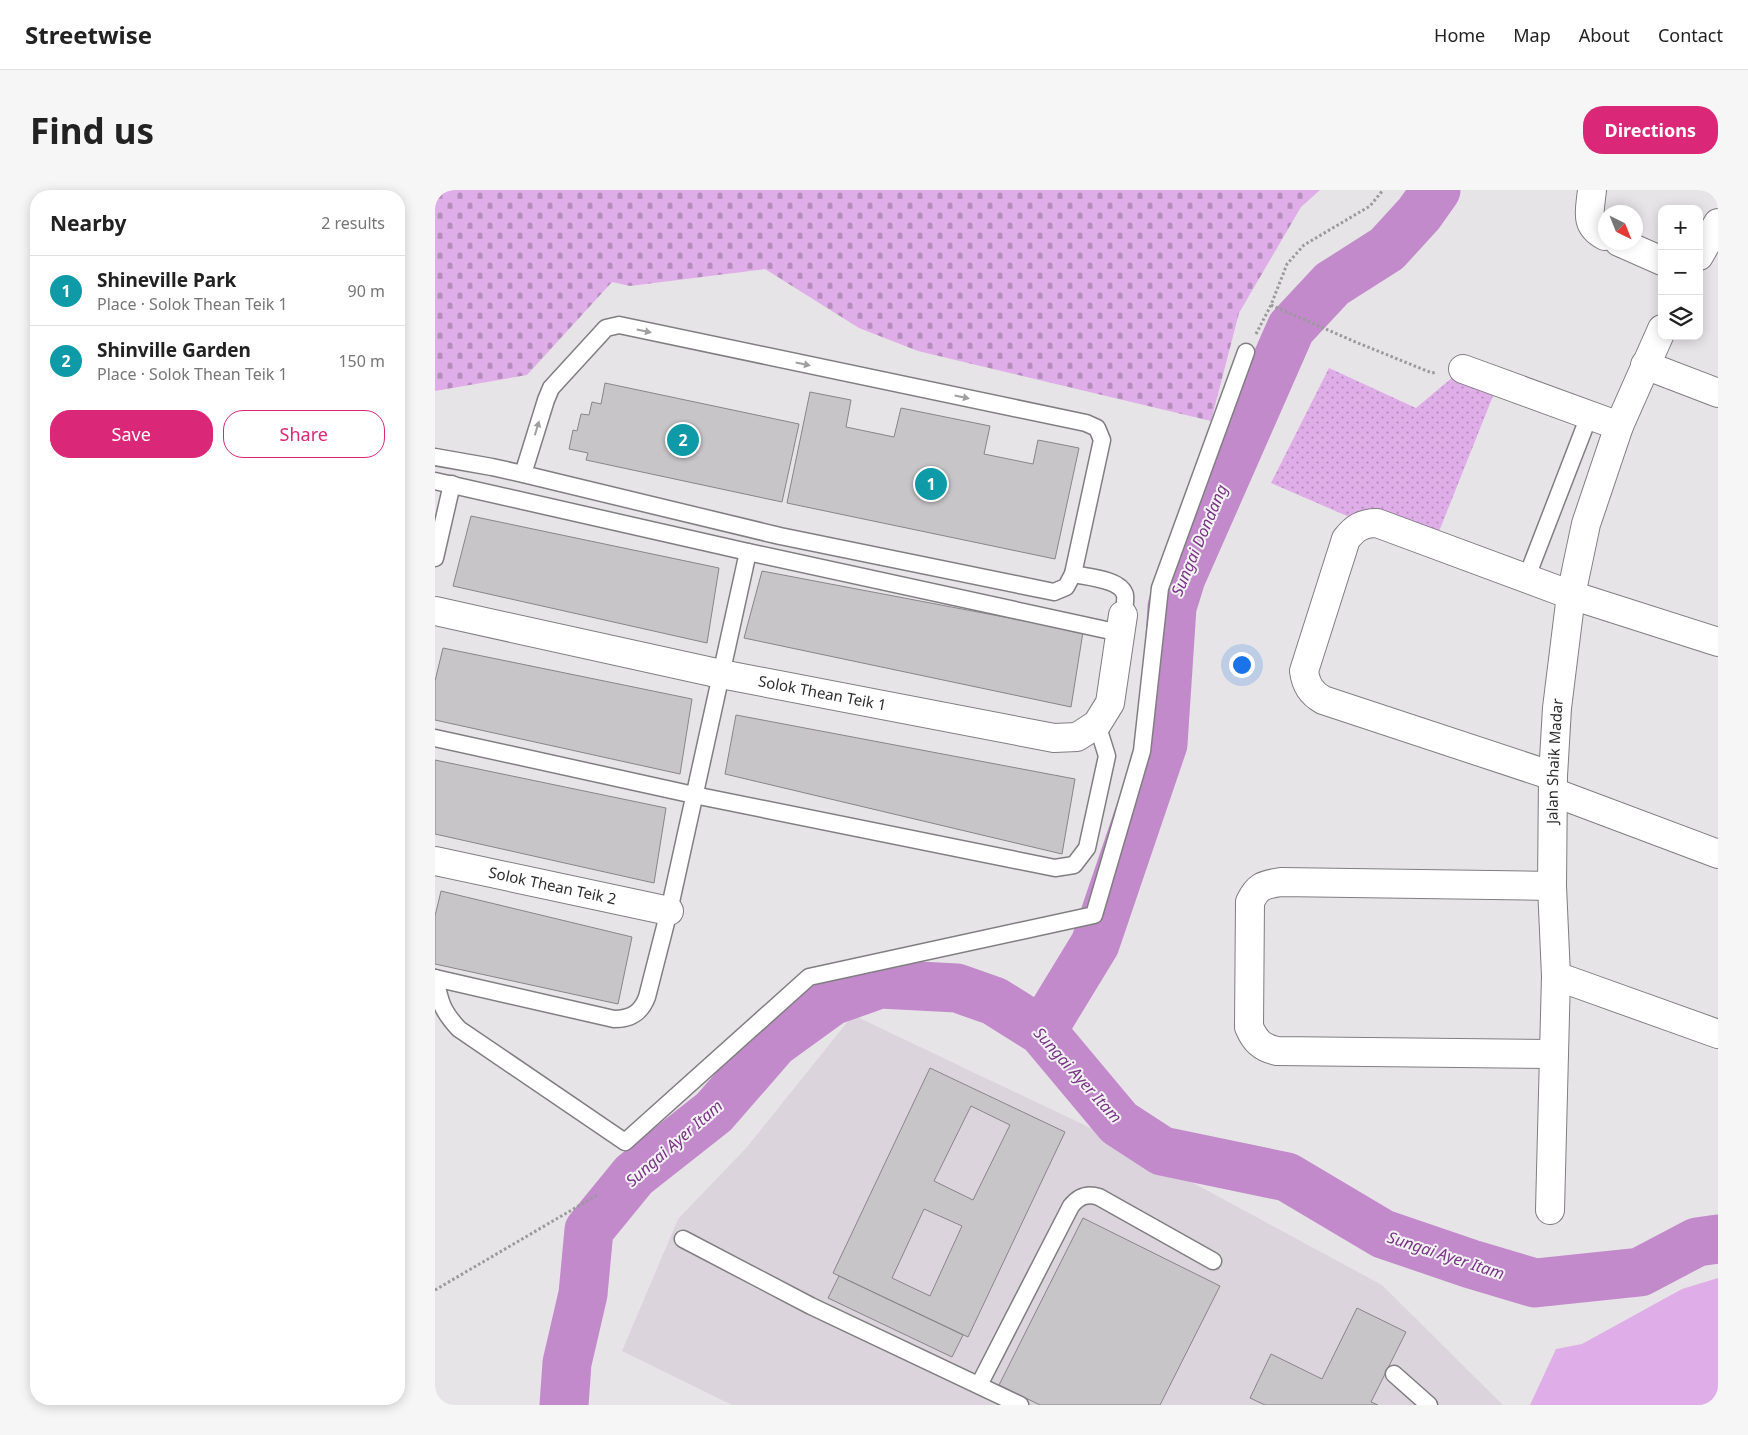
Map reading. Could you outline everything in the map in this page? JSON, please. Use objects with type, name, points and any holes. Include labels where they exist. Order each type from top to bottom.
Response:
[{"type":"street","points":[[1592,190],[1589,218],[1592,226],[1598,233]]},
{"type":"street","points":[[1702,250],[1718,222]]},
{"type":"street","points":[[1637,250],[1658,259]]},
{"type":"street","name":"Jalan Shaik Madar","points":[[1550,1210],[1556,976],[1552,886],[1553,784],[1557,708],[1571,595],[1586,524],[1619,426],[1658,337]]},
{"type":"street","points":[[1645,365],[1718,393]]},
{"type":"street","points":[[1463,369],[1619,426]]},
{"type":"street","points":[[1718,642],[1571,595],[1377,523],[1365,523],[1354,529],[1346,539],[1303,671],[1313,694],[1323,700],[1553,784],[1718,854]]},
{"type":"street","name":"Solok Thean Teik 1","points":[[435,611],[721,674],[1054,738],[1077,737],[1097,724],[1110,703],[1121,624]]},
{"type":"street","name":"Solok Thean Teik 2","points":[[435,861],[669,911]]},
{"type":"street","points":[[1552,886],[1281,882],[1263,885],[1255,892],[1250,902],[1249,1027],[1253,1038],[1259,1044],[1269,1050],[1277,1051],[1554,1054]]},
{"type":"street","points":[[1556,976],[1718,1034]]},
{"type":"lane","points":[[435,456],[523,474],[780,536],[1054,592],[1066,587],[1073,574],[1102,440],[1097,428],[1086,423],[619,325],[607,328],[551,388],[545,400],[523,474]]},
{"type":"lane","points":[[748,552],[669,911],[643,1007],[635,1015],[625,1019],[614,1019],[435,978],[439,1001],[447,1016],[459,1029],[625,1142],[809,978],[1094,915],[1142,751],[1160,588],[1246,352]]},
{"type":"lane","points":[[1527,579],[1589,416]]},
{"type":"lane","points":[[435,481],[748,552],[1121,624],[1125,596],[1122,588],[1115,583],[1073,574]]},
{"type":"lane","points":[[435,558],[452,484]]},
{"type":"lane","points":[[435,738],[694,795],[1055,868],[1074,865],[1087,848],[1107,756],[1097,724]]},
{"type":"lane","points":[[979,1385],[1076,1199],[1091,1195],[1099,1197],[1213,1261]]},
{"type":"lane","points":[[683,1239],[811,1306],[1021,1405]]},
{"type":"lane","points":[[1394,1374],[1429,1405]]},
{"type":"path","points":[[1246,352],[1271,305],[1287,264],[1304,245],[1370,206],[1383,190]]},
{"type":"path","points":[[1271,305],[1432,373],[1463,369]]},
{"type":"path","points":[[435,1290],[599,1194]]},
{"type":"shaded area","points":[[853,1015],[1097,1131],[1382,1285],[1503,1405],[732,1405],[622,1351],[678,1219],[747,1147]]},
{"type":"green space","points":[[435,190],[1320,190],[1301,207],[1239,313],[1211,421],[918,351],[859,328],[765,269],[630,286],[612,282],[527,375],[435,391]]},
{"type":"green space","points":[[1329,368],[1416,408],[1453,377],[1495,391],[1438,534],[1373,514],[1347,516],[1271,483]]},
{"type":"green space","points":[[1718,1278],[1718,1405],[1530,1405],[1556,1349],[1582,1344],[1682,1289]]},
{"type":"building","points":[[605,383],[799,424],[782,502],[586,460],[588,453],[569,449],[573,430],[577,431],[581,414],[589,415],[592,402],[601,404]]},
{"type":"building","points":[[810,392],[851,400],[846,427],[894,437],[901,408],[990,426],[984,454],[1033,464],[1038,440],[1079,448],[1055,559],[787,503]]},
{"type":"building","points":[[471,516],[719,568],[707,643],[453,586]]},
{"type":"building","points":[[762,571],[1083,632],[1071,707],[744,638]]},
{"type":"building","points":[[443,648],[692,699],[680,774],[435,720],[435,681]]},
{"type":"building","points":[[736,715],[1075,779],[1062,854],[725,774]]},
{"type":"building","points":[[435,760],[666,808],[654,883],[435,834]]},
{"type":"building","points":[[441,891],[632,937],[618,1004],[435,964],[435,916]]},
{"type":"building","points":[[930,1068],[1065,1132],[968,1337],[833,1273]],"holes":[[[971,1106],[1010,1125],[973,1200],[934,1181]],[[924,1209],[962,1226],[930,1296],[892,1278]]]},
{"type":"building","points":[[1083,1218],[1220,1286],[1160,1405],[1040,1405],[999,1385]]},
{"type":"building","points":[[839,1276],[963,1335],[952,1357],[828,1298]]},
{"type":"building","points":[[1357,1308],[1406,1332],[1371,1402],[1378,1405],[1265,1405],[1250,1398],[1271,1354],[1322,1379]]},
{"type":"waterway","name":"Sungai Dondang","points":[[1042,1031],[1095,944],[1163,744],[1172,607],[1181,578],[1291,328],[1332,284],[1387,249],[1419,214],[1436,190]]},
{"type":"waterway","name":"Sungai Ayer Itam","points":[[564,1405],[567,1363],[583,1294],[589,1230],[634,1175],[714,1112],[774,1043],[832,1001],[880,984],[957,988],[994,1001],[1042,1031],[1119,1123],[1162,1151],[1287,1177],[1383,1234],[1471,1264],[1535,1283],[1640,1272],[1697,1242],[1718,1239]]},
{"type":"place","name":"Shinville Garden","points":[[683,440]]},
{"type":"place","name":"Shineville Park","points":[[931,484]]}]
